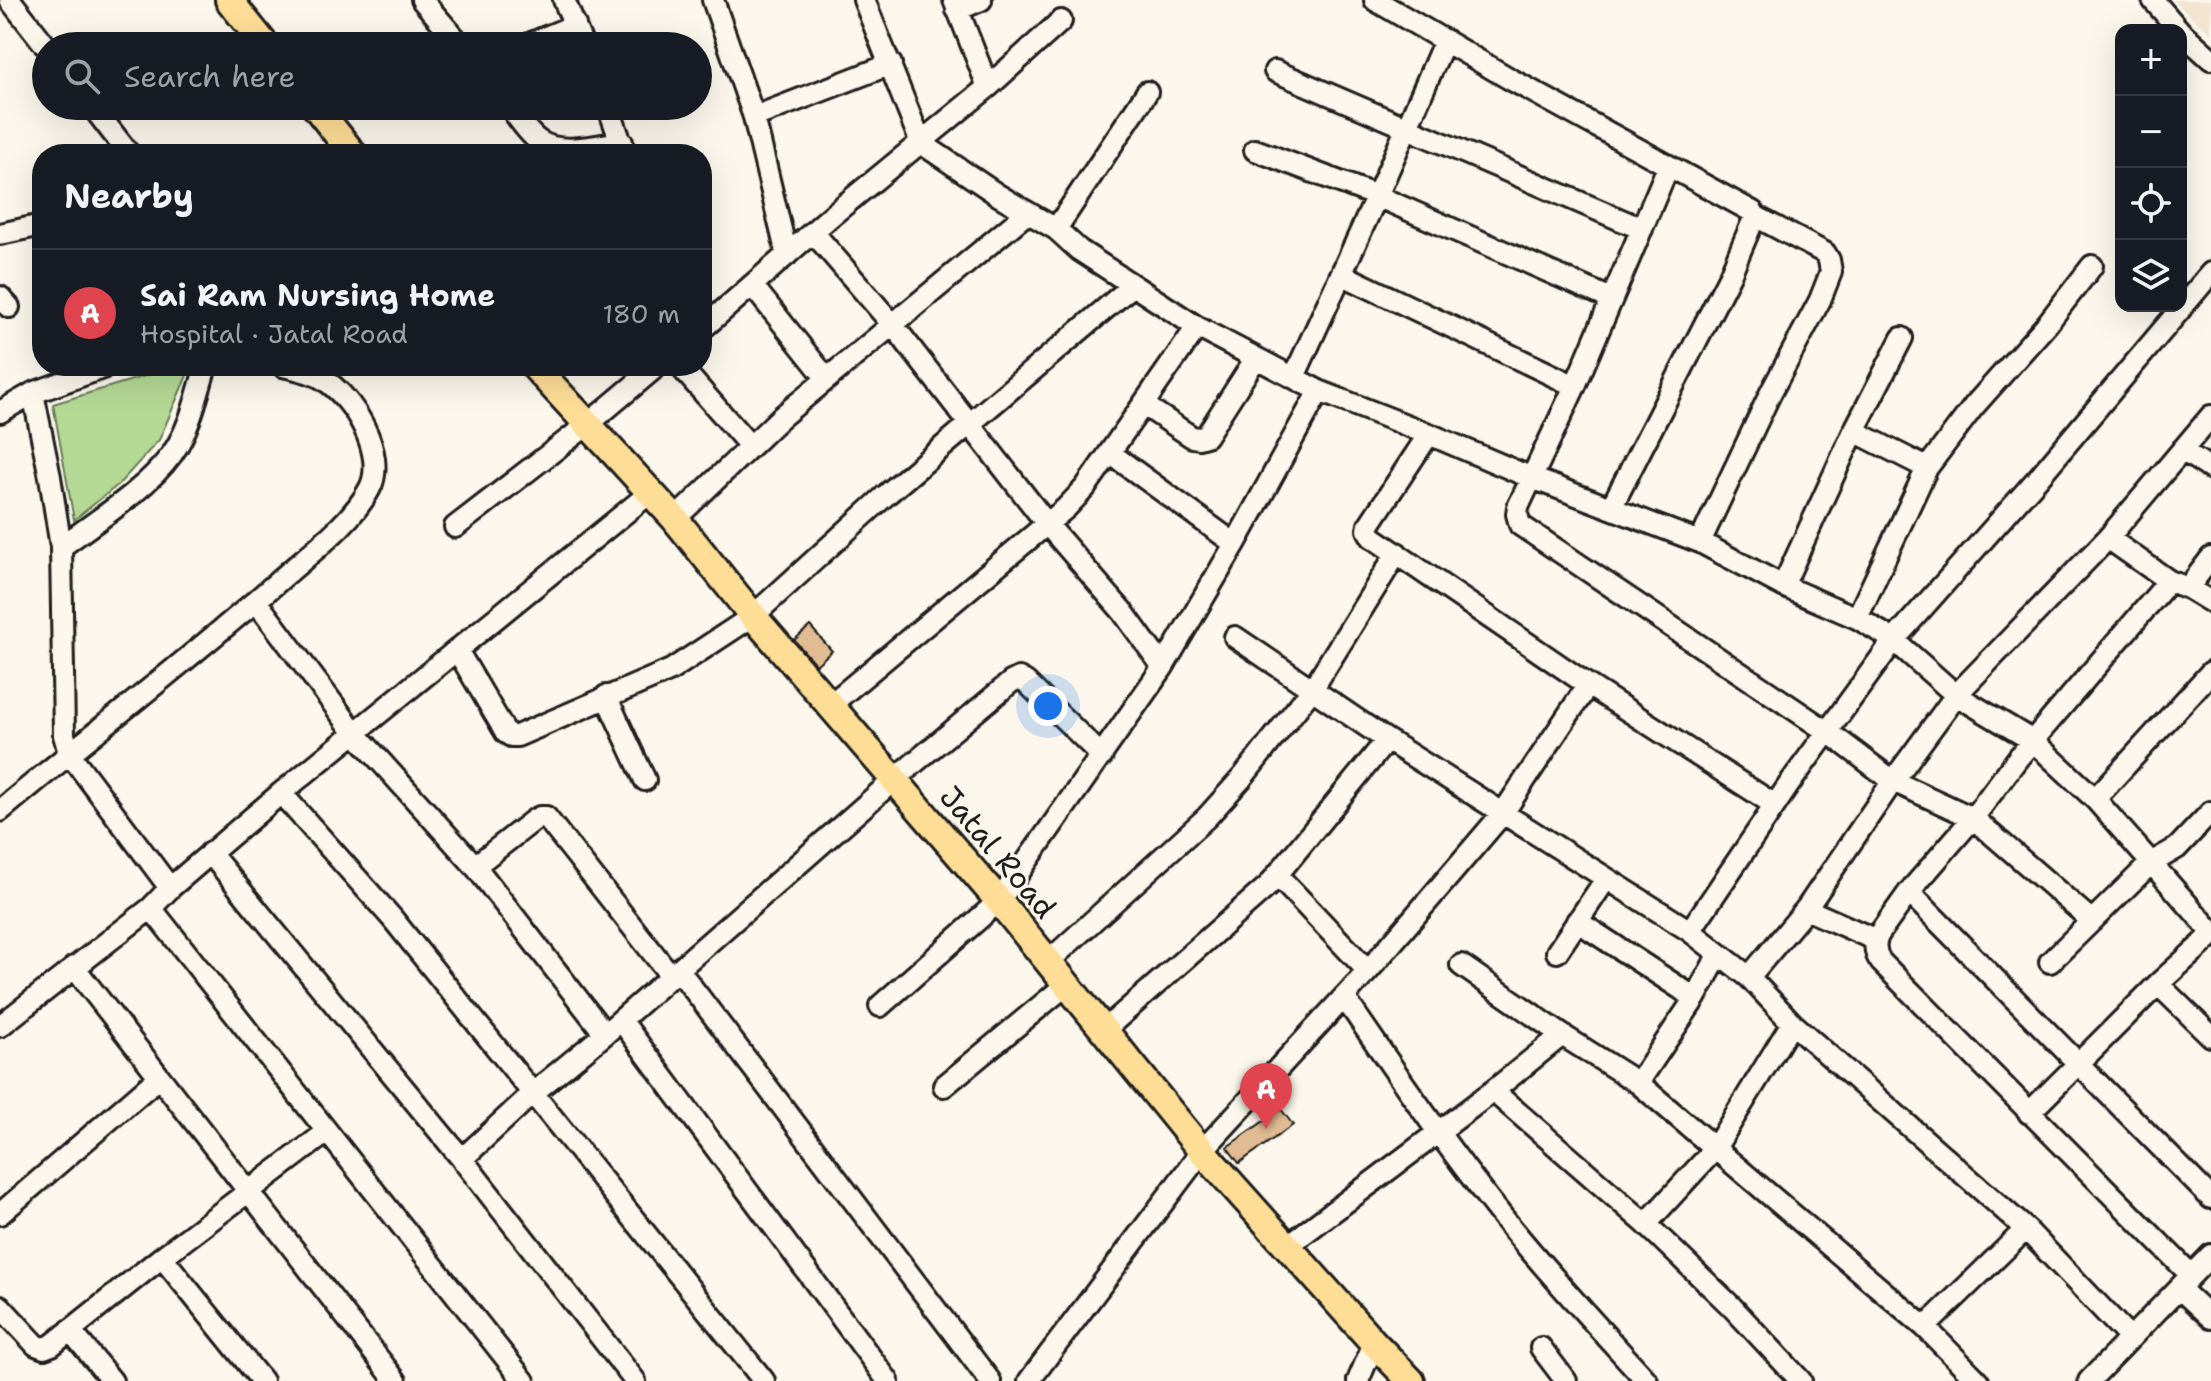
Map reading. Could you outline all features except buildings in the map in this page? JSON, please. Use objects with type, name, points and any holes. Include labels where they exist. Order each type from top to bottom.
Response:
[{"type":"main road","points":[[229,0],[255,32]]},
{"type":"main road","points":[[326,120],[345,144]]},
{"type":"main road","name":"Jatal Road","points":[[543,376],[675,519],[753,616],[999,901],[1202,1151],[1411,1381]]},
{"type":"street","points":[[10,0],[35,32]]},
{"type":"street","points":[[422,0],[450,32]]},
{"type":"street","points":[[564,0],[578,32]]},
{"type":"street","points":[[713,0],[754,117],[787,255]]},
{"type":"street","points":[[864,0],[921,143],[1056,229],[1079,250],[1132,286],[1197,327],[1319,391],[1532,478],[1700,542],[1783,586],[1857,618],[1894,640],[1956,695],[2033,741],[2095,799],[2211,933],[2029,1113]]},
{"type":"street","points":[[981,0],[956,5],[988,87]]},
{"type":"street","points":[[1375,0],[1510,79],[1825,253],[1831,272],[1820,300],[1771,392],[1700,542]]},
{"type":"street","points":[[2153,0],[2174,24]]},
{"type":"street","points":[[712,320],[988,87],[1061,21]]},
{"type":"street","points":[[558,32],[575,25]]},
{"type":"street","points":[[2187,37],[2211,59]]},
{"type":"street","points":[[1294,377],[1445,40]]},
{"type":"street","points":[[754,117],[891,64]]},
{"type":"street","points":[[1275,71],[1642,229]]},
{"type":"street","points":[[1056,229],[1147,92]]},
{"type":"street","points":[[103,120],[121,144]]},
{"type":"street","points":[[521,120],[539,141],[546,144]]},
{"type":"street","points":[[613,120],[622,144]]},
{"type":"street","points":[[1255,150],[1377,196],[1611,299]]},
{"type":"street","points":[[1668,167],[1517,514],[1520,525],[1828,732],[1893,781],[1973,818],[2092,921]]},
{"type":"street","points":[[675,519],[750,446],[827,379],[1027,213]]},
{"type":"street","points":[[1611,508],[1730,275],[1755,216]]},
{"type":"street","points":[[0,234],[32,227]]},
{"type":"street","points":[[813,232],[893,325],[1047,524],[1123,612],[1163,667]]},
{"type":"street","points":[[1857,618],[1927,468],[1974,406],[2047,324],[2092,266]]},
{"type":"street","points":[[1690,931],[1775,805],[1894,640],[2038,478],[2211,273]]},
{"type":"street","points":[[1341,274],[1575,386]]},
{"type":"street","points":[[752,285],[827,379]]},
{"type":"street","points":[[457,650],[506,733],[511,736],[671,670],[753,616],[886,495],[1132,286]]},
{"type":"street","points":[[830,705],[1047,524],[1085,488],[1197,327]]},
{"type":"street","points":[[1783,586],[1854,431],[1902,338]]},
{"type":"street","points":[[1144,405],[1192,437],[1206,436],[1256,358]]},
{"type":"street","points":[[0,412],[33,393],[80,376]]},
{"type":"street","points":[[61,547],[154,474],[172,454],[183,434],[203,376]]},
{"type":"street","points":[[0,811],[256,601],[343,524],[370,488],[375,468],[367,433],[347,400],[323,379],[314,376]]},
{"type":"street","points":[[455,527],[645,376]]},
{"type":"street","points":[[689,376],[750,446]]},
{"type":"street","points":[[880,1006],[999,901],[1163,667],[1319,391]]},
{"type":"street","points":[[33,393],[61,547],[64,735],[69,753],[170,888]]},
{"type":"street","points":[[1749,977],[1806,909],[1956,695],[2108,538],[2211,416]]},
{"type":"street","points":[[1854,431],[1927,468]]},
{"type":"street","points":[[1429,434],[1369,525],[1372,537],[1588,685],[1775,805]]},
{"type":"street","points":[[2182,450],[2211,469]]},
{"type":"street","points":[[1110,453],[1235,544]]},
{"type":"street","points":[[0,1026],[151,908],[281,793],[651,492]]},
{"type":"street","points":[[2108,538],[2211,602]]},
{"type":"street","points":[[1048,962],[1207,817],[1242,778],[1313,688],[1397,553]]},
{"type":"street","points":[[2211,558],[2178,584],[2018,758],[1973,818],[1909,892],[1876,940],[1876,953],[1881,962],[2029,1113],[2185,1282],[2211,1318]]},
{"type":"street","points":[[256,601],[355,733],[475,866],[613,1027],[888,1381]]},
{"type":"street","points":[[1235,637],[1387,740],[1690,931],[1749,977],[1792,1023],[2026,1229],[2130,1338]]},
{"type":"street","points":[[2095,799],[2211,672]]},
{"type":"street","points":[[462,1159],[533,1093],[1011,682],[1019,678],[1034,689],[1102,756]]},
{"type":"street","points":[[1029,1381],[1202,1151],[1368,971],[1503,813],[1588,685]]},
{"type":"street","points":[[606,696],[645,780]]},
{"type":"street","points":[[1103,1031],[1233,918],[1277,875],[1387,740]]},
{"type":"street","points":[[281,793],[392,918],[764,1381]]},
{"type":"street","points":[[2050,962],[2151,863],[2177,848],[2211,812]]},
{"type":"street","points":[[475,866],[534,820],[546,817],[674,972],[990,1381]]},
{"type":"street","points":[[210,853],[462,1159],[635,1381]]},
{"type":"street","points":[[1277,875],[1368,971]]},
{"type":"street","points":[[1557,952],[1606,879]]},
{"type":"street","points":[[1909,892],[2211,1198]]},
{"type":"street","points":[[151,908],[524,1381]]},
{"type":"street","points":[[1806,909],[1876,940]]},
{"type":"street","points":[[1577,921],[1695,998]]},
{"type":"street","points":[[1638,1083],[1695,998],[1719,954]]},
{"type":"street","points":[[1461,965],[1638,1083],[1925,1327],[1978,1381]]},
{"type":"street","points":[[74,967],[396,1381]]},
{"type":"street","points":[[2158,984],[2211,1036]]},
{"type":"street","points":[[944,1086],[1066,985]]},
{"type":"street","points":[[1344,997],[1437,1133],[1506,1221],[1560,1286],[1647,1381]]},
{"type":"street","points":[[1646,1224],[1714,1150],[1792,1023]]},
{"type":"street","points":[[1286,1247],[1562,1035]]},
{"type":"street","points":[[0,1214],[158,1078]]},
{"type":"street","points":[[1493,1091],[1646,1224],[1732,1307],[1801,1381]]},
{"type":"street","points":[[0,1306],[36,1345],[44,1348],[52,1345],[327,1132]]},
{"type":"street","points":[[1925,1327],[2026,1229]]},
{"type":"street","points":[[2089,1381],[2211,1255]]},
{"type":"street","points":[[162,1257],[262,1381]]},
{"type":"street","points":[[70,1330],[112,1381]]},
{"type":"street","points":[[1358,1381],[1374,1343]]},
{"type":"street","points":[[1541,1348],[1566,1381]]},
{"type":"shaded area","points":[[2173,0],[2211,0],[2211,34]]},
{"type":"green space","points":[[145,376],[187,376],[159,440],[119,484],[74,520],[53,404]]},
{"type":"place","name":"Sai Ram Nursing Home","points":[[1266,1129]]}]
